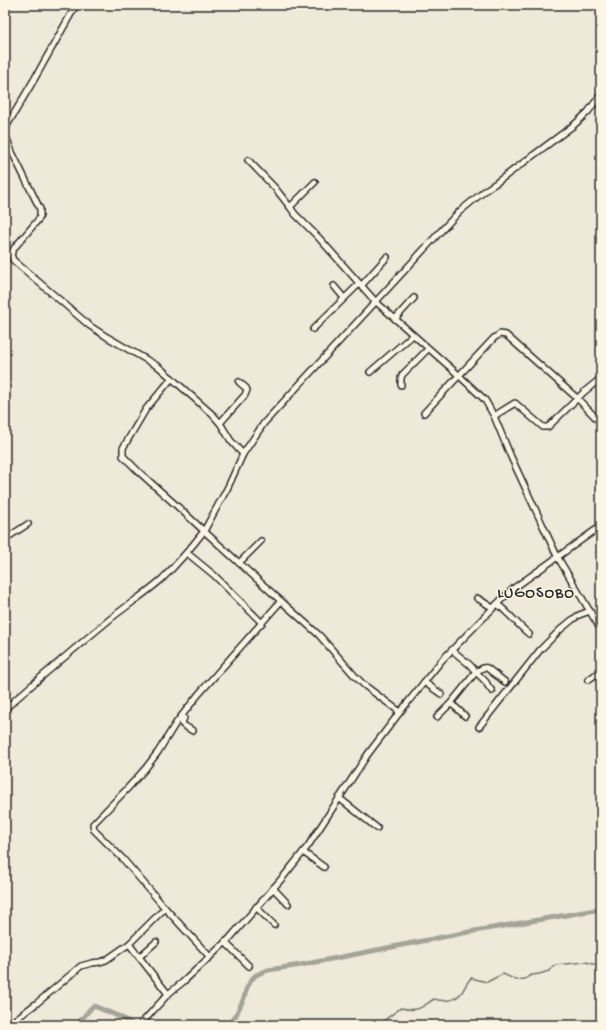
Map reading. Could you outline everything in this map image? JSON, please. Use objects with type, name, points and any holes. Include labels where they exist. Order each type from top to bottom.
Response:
[{"type":"street","points":[[5,129],[76,5]]},
{"type":"street","points":[[5,709],[44,675],[132,604],[161,579],[187,553],[204,532],[228,487],[243,454],[264,423],[375,301],[459,212],[487,189],[574,125],[588,112],[601,94]]},
{"type":"street","points":[[5,135],[40,210],[38,220],[15,247],[11,254],[13,260],[90,326],[159,367],[220,423],[231,441],[243,454]]},
{"type":"street","points":[[248,160],[275,188],[296,214],[375,301],[485,400],[494,416],[511,457],[557,556],[601,630]]},
{"type":"street","points":[[290,207],[315,182]]},
{"type":"street","points":[[313,329],[344,298],[360,285],[387,257]]},
{"type":"street","points":[[334,286],[344,298]]},
{"type":"street","points":[[395,319],[414,298]]},
{"type":"street","points":[[424,413],[497,335],[504,334],[578,399],[601,425]]},
{"type":"street","points":[[370,372],[412,335]]},
{"type":"street","points":[[401,384],[402,375],[428,349]]},
{"type":"street","points":[[172,378],[146,409],[123,448],[123,456],[281,602],[319,634],[364,685],[400,712]]},
{"type":"street","points":[[494,416],[515,402],[543,427],[548,427],[601,378]]},
{"type":"street","points":[[220,423],[246,393],[246,388],[239,382]]},
{"type":"street","points":[[5,539],[28,524]]},
{"type":"street","points":[[140,1025],[168,994],[183,982],[225,942],[303,852],[368,754],[424,682],[452,650],[514,588],[601,526]]},
{"type":"street","points":[[239,563],[261,541]]},
{"type":"street","points":[[187,553],[214,575],[262,623]]},
{"type":"street","points":[[477,598],[506,612],[518,625],[530,634]]},
{"type":"street","points":[[210,957],[164,908],[123,859],[93,828],[95,822],[126,790],[158,752],[176,723],[198,695],[281,602]]},
{"type":"street","points":[[479,727],[540,650],[572,620],[579,615],[590,611]]},
{"type":"street","points":[[452,650],[470,665],[486,682],[492,691]]},
{"type":"street","points":[[437,717],[451,703],[476,672],[482,668],[485,668],[505,682]]},
{"type":"street","points":[[588,680],[595,675],[601,676]]},
{"type":"street","points":[[424,682],[441,694]]},
{"type":"street","points":[[451,703],[465,716]]},
{"type":"street","points":[[182,716],[184,718],[182,724],[193,731]]},
{"type":"street","points":[[339,798],[377,828]]},
{"type":"street","points":[[303,852],[324,867]]},
{"type":"street","points":[[273,888],[288,904]]},
{"type":"street","points":[[256,907],[274,925]]},
{"type":"street","points":[[8,1025],[81,966],[92,962],[106,960],[129,944],[164,908]]},
{"type":"street","points":[[139,956],[156,942]]},
{"type":"street","points":[[225,942],[249,966]]},
{"type":"street","points":[[129,944],[168,994]]},
{"type":"waterway","points":[[227,1025],[234,1019],[251,980],[256,975],[268,970],[301,965],[463,933],[601,909]]},
{"type":"waterway","points":[[377,1025],[401,1008],[412,1010],[422,1007],[434,999],[446,1001],[456,998],[471,978],[487,982],[503,974],[516,980],[525,979],[532,975],[549,971],[555,965],[586,962],[601,965]]},
{"type":"waterway","points":[[77,1025],[94,1006],[118,1016],[134,1025]]},
{"type":"district","name":"LUGOSOBO","points":[[536,591]]}]
